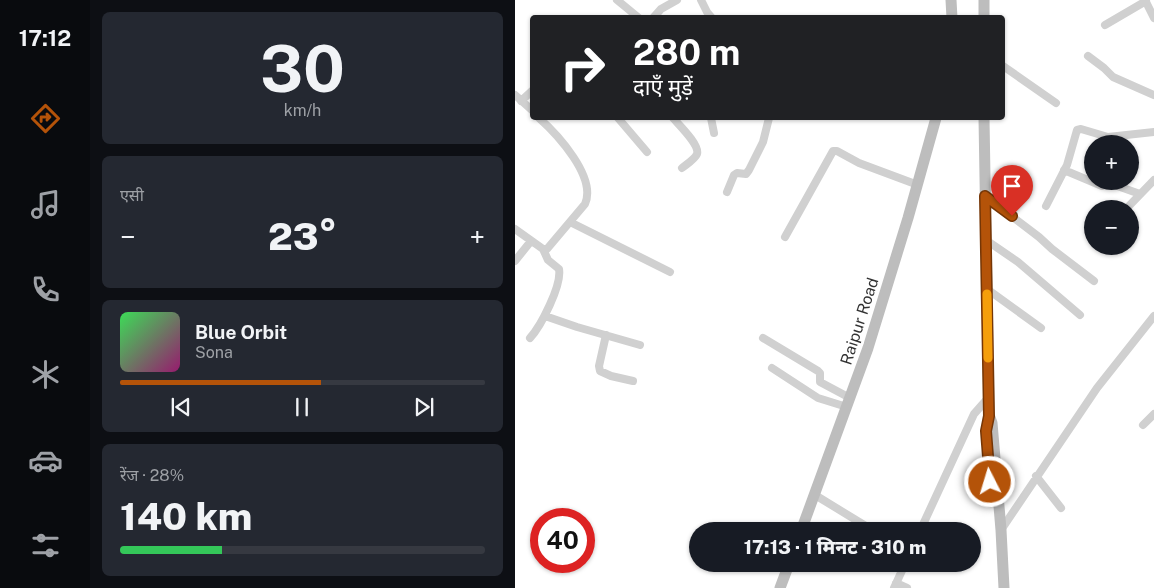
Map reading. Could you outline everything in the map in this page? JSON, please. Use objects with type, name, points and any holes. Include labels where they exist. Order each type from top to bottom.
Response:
[{"type":"street","points":[[617,0],[635,15]]},
{"type":"street","points":[[656,15],[661,9],[677,0]]},
{"type":"street","points":[[701,0],[710,15]]},
{"type":"street","points":[[951,0],[952,15]]},
{"type":"street","points":[[984,0],[984,15]]},
{"type":"street","points":[[1105,25],[1145,1],[1154,18]]},
{"type":"street","points":[[1088,56],[1104,68],[1113,78],[1154,95]]},
{"type":"street","points":[[1005,67],[1056,103]]},
{"type":"street","points":[[521,101],[530,93]]},
{"type":"street","points":[[515,94],[530,108]]},
{"type":"street","points":[[543,249],[548,248],[570,222],[586,202],[588,194],[577,162],[544,120]]},
{"type":"street","points":[[620,120],[647,152]]},
{"type":"street","points":[[675,120],[692,140],[697,149],[696,156],[683,168]]},
{"type":"street","points":[[711,120],[714,133]]},
{"type":"street","points":[[727,192],[734,175],[737,173],[745,174],[749,170],[763,142],[768,120]]},
{"type":"street","name":"Raipur Road","points":[[804,522],[868,348],[918,185],[935,120]]},
{"type":"street","points":[[985,120],[989,397],[989,416],[986,431],[998,588]]},
{"type":"street","points":[[1046,206],[1064,170],[1075,134],[1079,129],[1108,137],[1154,132]]},
{"type":"street","points":[[785,237],[833,151],[918,185]]},
{"type":"street","points":[[1064,170],[1102,186],[1110,183],[1140,194]]},
{"type":"street","points":[[1134,200],[1154,180]]},
{"type":"street","points":[[985,196],[1039,236],[1052,249],[1094,282]]},
{"type":"street","points":[[570,222],[670,272]]},
{"type":"street","points":[[515,229],[543,249],[548,260],[557,266],[560,272],[545,316],[540,326],[530,338]]},
{"type":"street","points":[[986,240],[1018,262],[1080,315]]},
{"type":"street","points":[[515,261],[531,241]]},
{"type":"street","points":[[987,289],[1041,328]]},
{"type":"street","points":[[545,316],[639,345]]},
{"type":"street","points":[[1001,530],[1097,388],[1154,316]]},
{"type":"street","points":[[605,335],[599,371],[633,381]]},
{"type":"street","points":[[763,338],[819,371],[820,382],[849,403]]},
{"type":"street","points":[[772,368],[818,398],[849,403]]},
{"type":"street","points":[[924,522],[974,414],[989,397]]},
{"type":"street","points":[[1143,425],[1154,414]]},
{"type":"street","points":[[989,416],[992,423],[1001,530],[1003,588]]},
{"type":"street","points":[[1036,476],[1061,508]]},
{"type":"street","points":[[815,495],[860,522]]},
{"type":"street","points":[[780,588],[786,572]]},
{"type":"street","points":[[901,572],[895,586],[907,588]]},
{"type":"slow traffic","points":[[987,294],[988,358]]},
{"type":"route","points":[[990,482],[986,431],[989,416],[985,196],[1012,216]]}]
